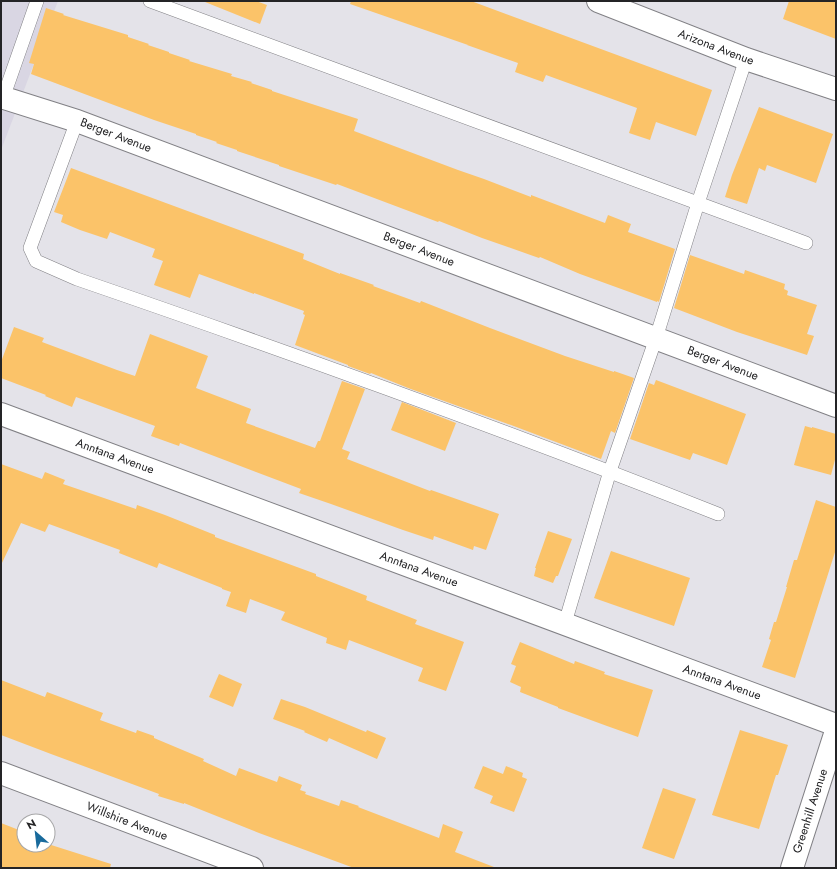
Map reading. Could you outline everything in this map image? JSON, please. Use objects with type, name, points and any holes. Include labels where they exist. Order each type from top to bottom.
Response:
[{"type":"street","name":"Arizona Avenue","points":[[598,1],[746,59],[836,89]]},
{"type":"street","name":"Berger Avenue","points":[[2,98],[77,121],[836,406]]},
{"type":"street","name":"Anntana Avenue","points":[[1,414],[836,725]]},
{"type":"street","name":"Greenhill Avenue","points":[[792,868],[836,731]]},
{"type":"street","name":"Willshire Avenue","points":[[1,773],[252,868]]},
{"type":"lane","points":[[2,98],[37,1]]},
{"type":"lane","points":[[150,1],[806,243]]},
{"type":"lane","points":[[565,623],[610,471],[656,338],[698,203],[746,59]]},
{"type":"lane","points":[[77,121],[30,248],[36,261],[77,279],[341,372],[610,471],[718,514]]},
{"type":"shaded area","points":[[1,1],[58,1],[1,150]]},
{"type":"building","points":[[205,1],[256,1],[267,5],[260,24]]},
{"type":"building","points":[[351,1],[471,1],[712,90],[696,136],[656,122],[650,140],[629,133],[637,108],[546,75],[543,82],[515,72],[518,63],[350,4]]},
{"type":"building","points":[[789,1],[836,1],[836,39],[783,19]]},
{"type":"building","points":[[46,8],[64,14],[63,15],[128,35],[128,37],[190,60],[189,61],[232,74],[231,76],[252,82],[251,83],[272,91],[358,119],[354,131],[531,197],[531,195],[605,223],[608,215],[631,224],[628,232],[675,249],[659,302],[580,274],[540,257],[539,258],[482,238],[337,184],[336,185],[237,151],[196,134],[31,74],[34,64],[29,63]]},
{"type":"building","points":[[759,107],[833,134],[816,183],[767,165],[765,171],[759,168],[747,204],[725,197],[732,175]]},
{"type":"building","points":[[71,168],[304,254],[303,259],[340,274],[374,285],[373,286],[420,303],[421,301],[565,356],[634,378],[615,433],[611,431],[601,459],[295,345],[305,315],[303,314],[304,311],[199,274],[190,298],[154,285],[163,261],[152,257],[155,249],[110,232],[107,239],[61,222],[63,215],[54,212]]},
{"type":"building","points":[[690,255],[744,274],[745,270],[785,284],[784,289],[788,291],[787,295],[817,305],[807,334],[814,336],[807,355],[737,332],[674,308]]},
{"type":"building","points":[[14,327],[44,338],[42,342],[135,376],[150,334],[208,356],[196,388],[251,409],[246,423],[315,448],[318,441],[320,441],[342,381],[365,389],[342,449],[350,452],[347,459],[430,491],[431,490],[499,514],[486,550],[474,546],[473,550],[434,536],[433,540],[403,530],[299,493],[301,489],[180,443],[179,446],[151,436],[155,426],[76,397],[72,407],[45,396],[46,395],[1,378],[1,362]]},
{"type":"building","points":[[656,380],[746,414],[727,465],[693,453],[690,460],[630,439],[649,383],[654,385]]},
{"type":"building","points":[[402,402],[456,423],[445,451],[391,430]]},
{"type":"building","points":[[805,426],[836,434],[836,456],[831,475],[794,465]]},
{"type":"building","points":[[1,464],[42,479],[45,472],[65,480],[63,484],[136,509],[137,505],[165,515],[215,535],[215,537],[316,574],[316,576],[367,596],[366,600],[417,620],[415,624],[464,642],[446,691],[418,681],[423,668],[349,640],[346,650],[326,643],[327,638],[281,620],[285,612],[250,599],[246,613],[226,606],[231,592],[159,563],[157,568],[119,553],[120,550],[49,524],[45,532],[21,523],[1,565]]},
{"type":"building","points":[[816,500],[836,507],[836,549],[795,678],[762,667],[771,640],[769,639],[774,622],[776,622],[794,560],[797,560]]},
{"type":"building","points":[[548,531],[572,539],[558,576],[556,576],[553,583],[534,576],[535,568]]},
{"type":"building","points":[[611,551],[690,578],[674,626],[594,598]]},
{"type":"building","points":[[520,642],[574,664],[575,661],[605,672],[604,674],[653,690],[638,737],[558,708],[520,692],[521,687],[510,682],[516,666],[511,664]]},
{"type":"building","points":[[219,674],[242,684],[233,707],[209,697]]},
{"type":"building","points":[[1,680],[45,697],[47,692],[103,713],[100,720],[136,733],[137,730],[154,736],[154,738],[204,759],[203,761],[236,776],[239,768],[277,782],[279,776],[302,785],[300,790],[306,792],[305,794],[339,806],[341,800],[439,838],[443,824],[463,832],[455,852],[494,868],[354,868],[259,833],[184,803],[158,796],[159,794],[1,735]]},
{"type":"building","points":[[281,699],[305,707],[366,732],[367,730],[386,738],[377,759],[329,738],[327,742],[304,732],[305,731],[273,719]]},
{"type":"building","points":[[740,730],[788,745],[778,775],[776,775],[759,829],[712,815]]},
{"type":"building","points":[[483,766],[503,774],[506,766],[523,773],[522,777],[527,779],[514,812],[490,803],[493,796],[474,788]]},
{"type":"building","points":[[663,788],[696,799],[674,859],[642,848]]},
{"type":"building","points":[[1,823],[16,829],[16,853],[56,853],[56,847],[111,864],[110,868],[1,868]]}]
